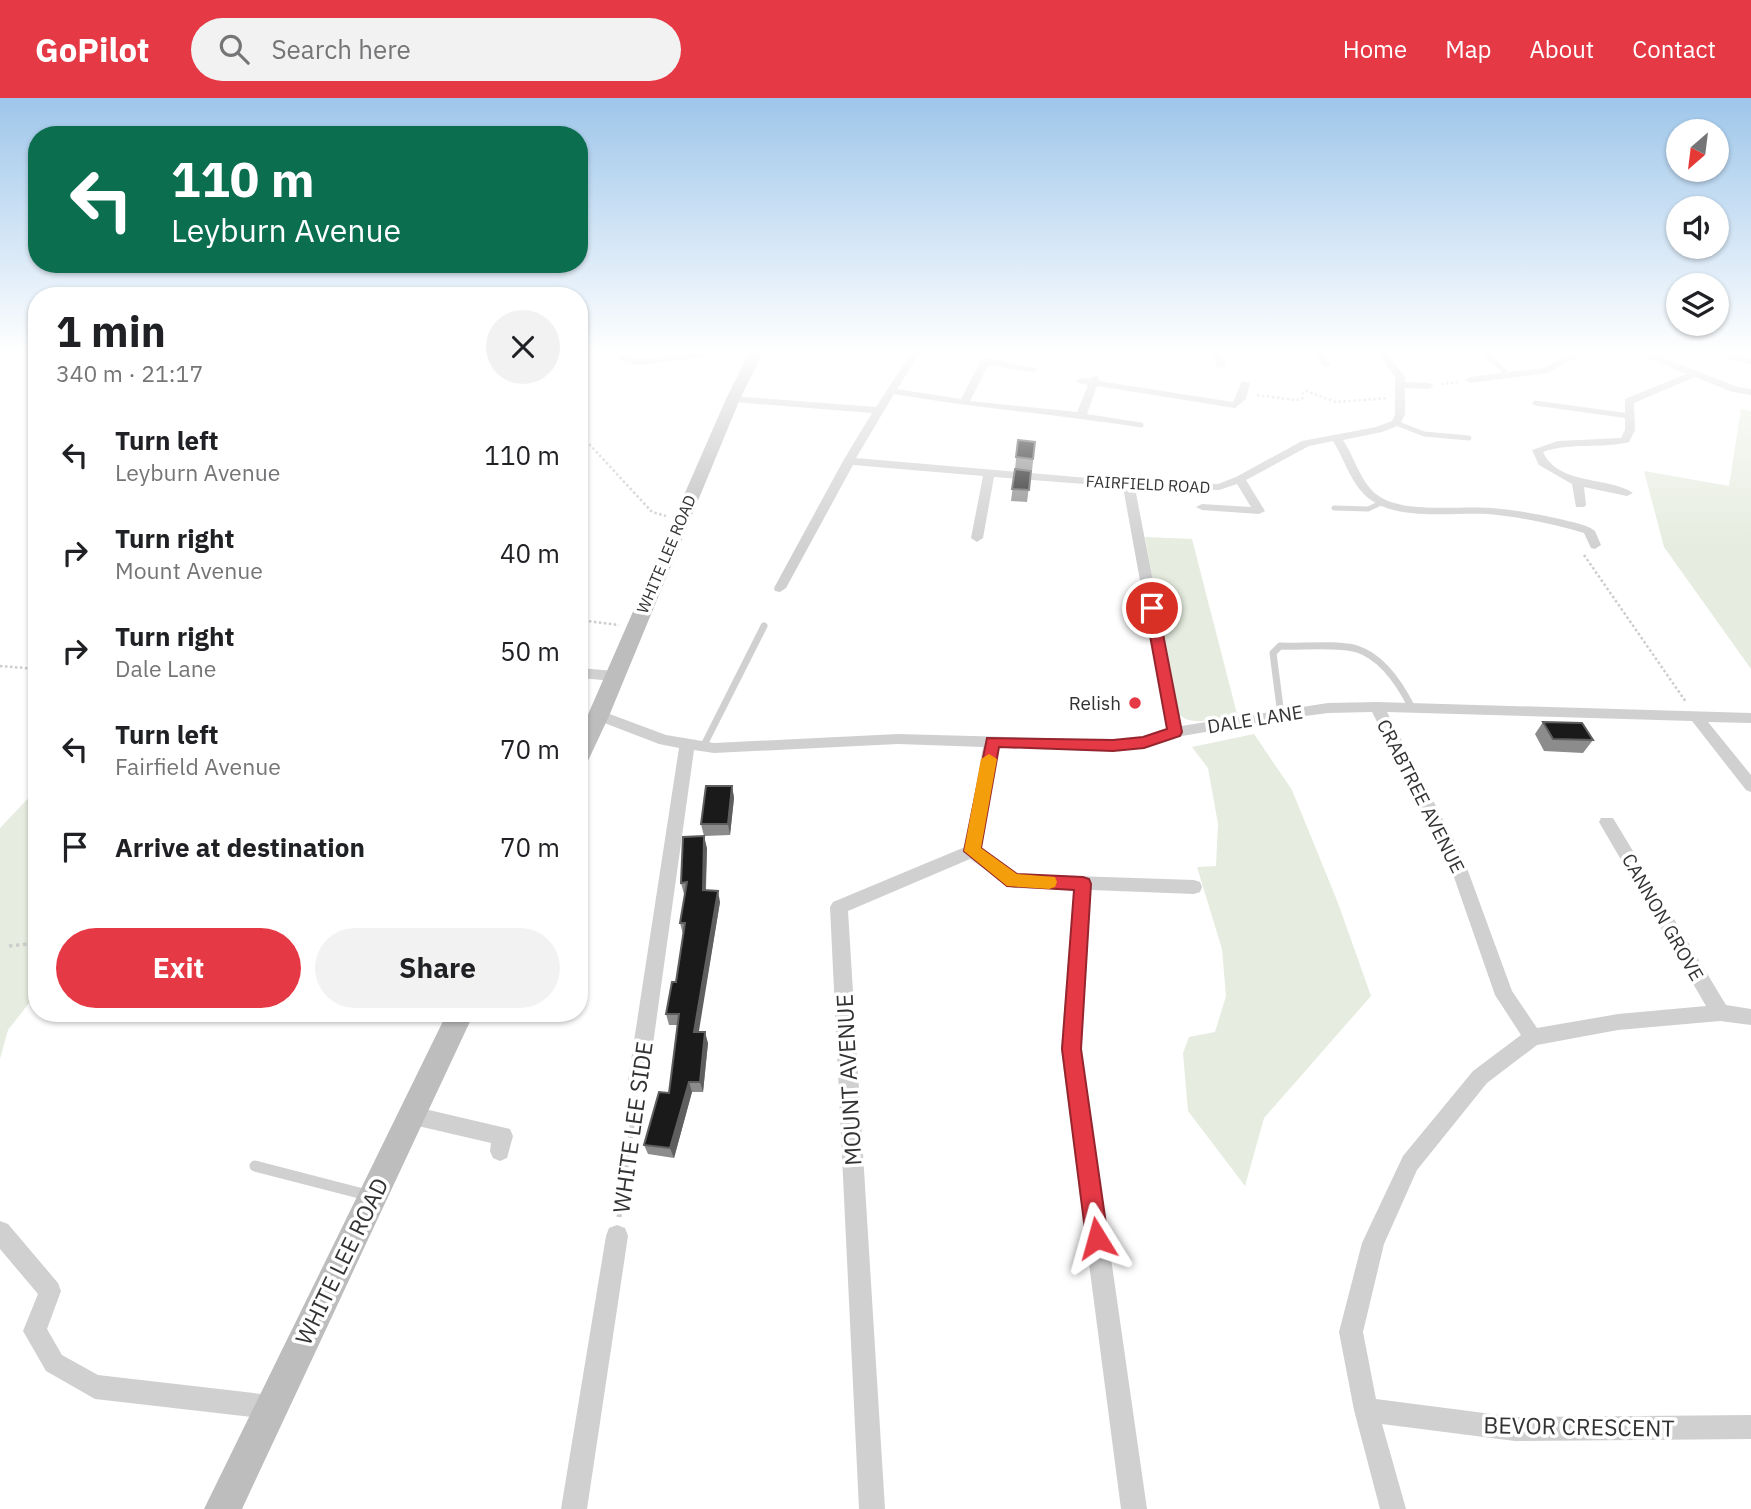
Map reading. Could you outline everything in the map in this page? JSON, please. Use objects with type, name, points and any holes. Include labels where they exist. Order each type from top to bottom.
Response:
[{"type":"main road","name":"WHITE LEE ROAD","points":[[588,738],[724,419]]},
{"type":"main road","name":"WHITE LEE ROAD","points":[[223,1509],[457,1022]]},
{"type":"street","points":[[780,588],[873,419]]},
{"type":"street","points":[[1396,423],[1398,419]]},
{"type":"street","points":[[1628,493],[1578,482],[1544,463],[1537,450],[1551,443],[1610,445],[1625,440],[1630,429],[1629,419]]},
{"type":"street","name":"FAIRFIELD ROAD","points":[[848,461],[1194,489],[1219,487],[1240,480],[1306,443],[1378,430],[1396,423]]},
{"type":"street","points":[[1336,438],[1370,494],[1383,502],[1408,507],[1491,512],[1563,523],[1589,531],[1595,545]]},
{"type":"street","points":[[977,538],[989,473]]},
{"type":"street","points":[[1202,507],[1259,511],[1240,480]]},
{"type":"street","points":[[1578,482],[1580,505]]},
{"type":"street","points":[[1128,484],[1175,732]]},
{"type":"street","points":[[588,674],[615,676]]},
{"type":"street","name":"CRABTREE AVENUE","points":[[1377,707],[1457,860],[1504,995],[1532,1037]]},
{"type":"street","name":"DALE LANE","points":[[599,715],[664,740],[695,746],[847,744],[898,739],[1113,745],[1144,742],[1175,732],[1328,708],[1526,709],[1697,718],[1751,718]]},
{"type":"street","points":[[1697,718],[1751,786]]},
{"type":"street","points":[[992,741],[972,851],[1013,881],[1194,887]]},
{"type":"street","name":"WHITE LEE SIDE","points":[[638,1080],[695,746]]},
{"type":"street","name":"CANNON GROVE","points":[[1607,822],[1720,1013]]},
{"type":"street","name":"MOUNT AVENUE","points":[[872,1509],[839,907],[972,851]]},
{"type":"street","points":[[1083,884],[1071,1049],[1135,1509]]},
{"type":"street","points":[[1393,1509],[1366,1410],[1351,1332],[1373,1243],[1410,1163],[1480,1077],[1532,1037],[1618,1022],[1720,1013],[1751,1017]]},
{"type":"street","points":[[412,1116],[503,1136],[500,1151]]},
{"type":"street","points":[[0,1233],[50,1291],[35,1331],[54,1363],[95,1387],[270,1407]]},
{"type":"street","name":"WHITE LEE SIDE","points":[[574,1509],[617,1236]]},
{"type":"street","name":"BEVOR CRESCENT","points":[[1366,1410],[1515,1429],[1751,1427]]},
{"type":"lane","points":[[1102,419],[1141,425]]},
{"type":"lane","points":[[1396,423],[1432,435],[1469,438]]},
{"type":"lane","points":[[1334,508],[1368,509],[1383,502]]},
{"type":"lane","points":[[695,746],[764,626]]},
{"type":"lane","points":[[1281,715],[1273,653],[1280,646],[1355,648],[1362,651],[1370,655],[1401,686],[1412,708]]},
{"type":"lane","points":[[255,1166],[373,1197]]},
{"type":"path","points":[[588,443],[652,512],[681,520]]},
{"type":"path","points":[[1595,545],[1583,554],[1697,718]]},
{"type":"path","points":[[588,621],[635,627]]},
{"type":"path","points":[[0,666],[28,668]]},
{"type":"path","points":[[9,946],[28,944]]},
{"type":"path","name":"WHITE LEE SIDE","points":[[617,1236],[638,1080]]},
{"type":"shaded area","points":[[1739,419],[1751,419],[1751,669],[1664,547],[1644,471],[1729,486]]},
{"type":"shaded area","points":[[1145,537],[1192,539],[1237,714],[1196,721],[1182,717],[1176,711]]},
{"type":"shaded area","points":[[1254,734],[1292,790],[1338,903],[1371,996],[1264,1118],[1245,1186],[1188,1111],[1183,1053],[1189,1037],[1215,1032],[1226,996],[1222,949],[1197,867],[1216,866],[1218,824],[1208,768],[1192,747]]},
{"type":"shaded area","points":[[28,798],[28,1004],[8,1030],[0,1059],[0,828]]},
{"type":"building","points":[[1018,440],[1035,442],[1033,459],[1016,457]]},
{"type":"building","points":[[1015,469],[1031,471],[1029,490],[1012,489]]},
{"type":"building","points":[[1543,722],[1582,723],[1593,740],[1553,739]]},
{"type":"building","points":[[706,786],[732,786],[728,824],[701,824]]},
{"type":"building","points":[[704,836],[703,890],[718,891],[694,1032],[705,1032],[700,1082],[689,1082],[670,1148],[644,1145],[659,1092],[669,1093],[679,1014],[666,1014],[672,982],[676,982],[685,923],[680,923],[687,882],[681,883],[683,837]]},
{"type":"slow traffic","points":[[989,759],[972,851],[1013,881],[1049,882]]},
{"type":"place","name":"Relish","points":[[1135,703]]},
{"type":"route","points":[[1097,1238],[1071,1049],[1083,884],[1013,881],[972,851],[992,741],[1113,745],[1144,742],[1175,732],[1152,608]]}]
